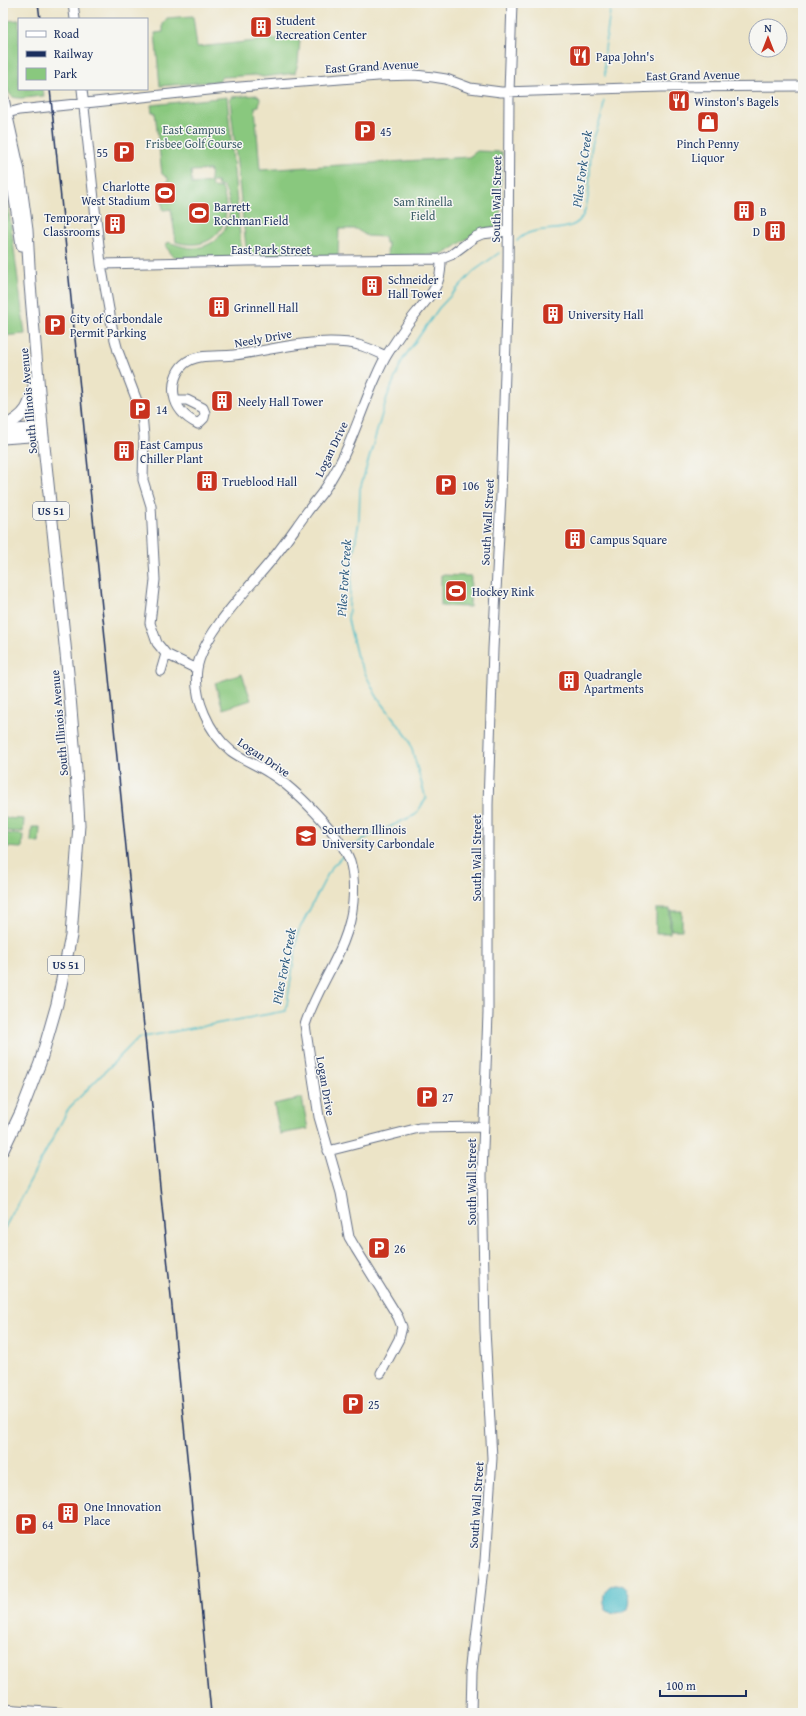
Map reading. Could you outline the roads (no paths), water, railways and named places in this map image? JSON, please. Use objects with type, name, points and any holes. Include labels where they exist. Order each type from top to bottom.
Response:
[{"type":"highway","name":"South Illinois Avenue","points":[[3,98],[24,203],[43,431],[68,673],[79,825],[72,936],[57,1004],[40,1063],[21,1112],[3,1150]]},
{"type":"highway","name":"South Illinois Avenue","points":[[3,144],[14,192],[30,284]]},
{"type":"highway","points":[[3,429],[19,419],[30,403],[38,367]]},
{"type":"street","points":[[73,3],[75,18]]},
{"type":"street","name":"South Wall Street","points":[[471,1713],[472,1673],[485,1560],[492,1458],[485,1330],[482,1175],[488,1013],[489,789],[493,649],[501,495],[508,280],[507,231],[509,92],[512,3]]},
{"type":"street","name":"East Grand Avenue","points":[[5,114],[19,110],[220,89],[383,76],[415,75],[433,77],[446,79],[470,88],[509,92],[661,87],[803,86]]},
{"type":"street","points":[[82,90],[101,264],[113,332],[118,351],[142,414],[144,437],[143,480],[151,506],[155,580],[150,623],[157,643],[166,654],[197,669]]},
{"type":"street","points":[[441,259],[451,255],[475,236],[507,231]]},
{"type":"street","name":"East Park Street","points":[[101,264],[441,259]]},
{"type":"street","name":"Logan Drive","points":[[381,1373],[400,1339],[402,1327],[398,1316],[349,1237],[341,1193],[319,1117],[304,1026],[308,1014],[330,972],[346,935],[353,904],[351,864],[333,832],[296,794],[271,774],[247,762],[230,750],[219,739],[203,712],[198,688],[197,669],[213,631],[276,554],[332,478],[386,356],[439,279],[441,259]]},
{"type":"street","name":"Neely Drive","points":[[176,400],[174,397],[173,386],[179,371],[183,364],[197,358],[248,353],[284,345],[314,342],[356,344],[386,356]]},
{"type":"street","points":[[3,429],[43,431]]},
{"type":"street","points":[[3,439],[43,431]]},
{"type":"street","points":[[161,672],[166,654]]},
{"type":"street","points":[[328,1151],[420,1128],[483,1126]]},
{"type":"street","points":[[3,1709],[61,1713]]},
{"type":"water","points":[[615,1584],[624,1586],[628,1592],[630,1600],[628,1609],[622,1612],[612,1613],[606,1610],[604,1594],[608,1588]]},
{"type":"waterway","name":"Piles Fork Creek","points":[[605,76],[604,57],[611,3]]},
{"type":"waterway","name":"Piles Fork Creek","points":[[517,241],[523,236],[537,231],[568,227],[575,224],[581,218],[588,199],[592,145],[603,112],[604,101]]},
{"type":"waterway","name":"Piles Fork Creek","points":[[349,851],[363,839],[415,815],[426,799],[409,739],[376,695],[357,657],[348,620],[353,554],[359,522],[360,489],[387,397],[403,359],[439,308],[474,271],[499,253]]},
{"type":"waterway","name":"Piles Fork Creek","points":[[3,1231],[69,1108],[138,1038],[286,1011],[298,932],[331,868],[343,856]]},
{"type":"railway","points":[[38,3],[40,18]]},
{"type":"railway","points":[[50,90],[189,1476],[211,1713]]},
{"type":"place","name":"Student Recreation Center","points":[[261,27]]},
{"type":"place","name":"Papa John's","points":[[580,56]]},
{"type":"place","name":"Winston's Bagels","points":[[679,101]]},
{"type":"place","name":"Pinch Penny Liquor","points":[[708,122]]},
{"type":"place","name":"45","points":[[365,131]]},
{"type":"place","name":"55","points":[[124,152]]},
{"type":"place","name":"Charlotte West Stadium","points":[[165,193]]},
{"type":"place","name":"B","points":[[744,211]]},
{"type":"place","name":"Barrett Rochman Field","points":[[199,213]]},
{"type":"place","name":"Temporary Classrooms","points":[[115,224]]},
{"type":"place","name":"D","points":[[775,231]]},
{"type":"place","name":"Schneider Hall Tower","points":[[372,286]]},
{"type":"place","name":"Grinnell Hall","points":[[219,307]]},
{"type":"place","name":"University Hall","points":[[553,314]]},
{"type":"place","name":"City of Carbondale Permit Parking","points":[[55,325]]},
{"type":"place","name":"Neely Hall Tower","points":[[222,401]]},
{"type":"place","name":"14","points":[[140,409]]},
{"type":"place","name":"East Campus Chiller Plant","points":[[124,451]]},
{"type":"place","name":"Trueblood Hall","points":[[207,481]]},
{"type":"place","name":"106","points":[[446,485]]},
{"type":"place","name":"Campus Square","points":[[575,539]]},
{"type":"place","name":"Hockey Rink","points":[[456,591]]},
{"type":"place","name":"Quadrangle Apartments","points":[[569,681]]},
{"type":"place","name":"Southern Illinois University Carbondale","points":[[306,836]]},
{"type":"place","name":"27","points":[[427,1097]]},
{"type":"place","name":"26","points":[[379,1248]]},
{"type":"place","name":"25","points":[[353,1404]]},
{"type":"place","name":"One Innovation Place","points":[[68,1513]]},
{"type":"place","name":"64","points":[[26,1524]]},
{"type":"park label","name":"East Campus Frisbee Golf Course","points":[[194,136]]},
{"type":"park label","name":"Sam Rinella Field","points":[[423,208]]}]
